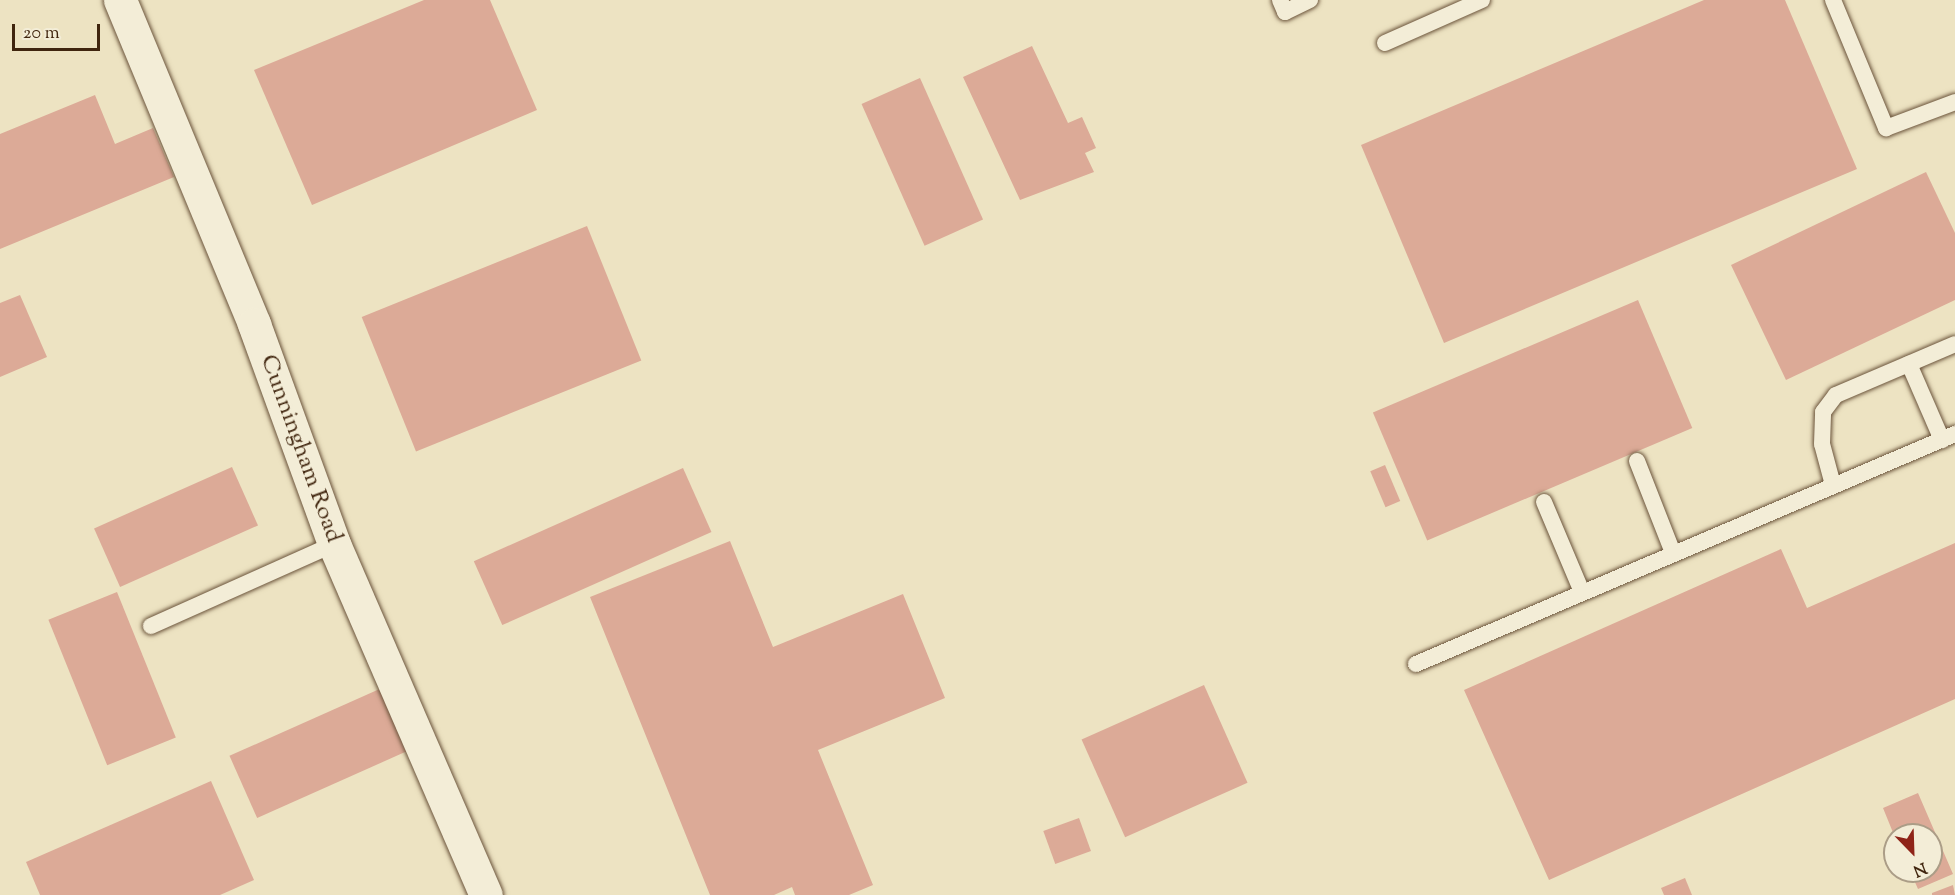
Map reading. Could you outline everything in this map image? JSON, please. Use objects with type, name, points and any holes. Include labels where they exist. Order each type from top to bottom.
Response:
[{"type":"street","name":"Cunningham Road","points":[[120,0],[254,324],[334,544],[486,895]]},
{"type":"lane","points":[[1280,0],[1285,12],[1310,0]]},
{"type":"lane","points":[[1385,44],[1482,0]]},
{"type":"lane","points":[[1833,0],[1886,128],[1955,102]]},
{"type":"lane","points":[[1833,485],[1822,444],[1823,412],[1836,395],[1955,344]]},
{"type":"lane","points":[[1416,664],[1948,437],[1909,364]]},
{"type":"lane","points":[[1637,461],[1673,553]]},
{"type":"lane","points":[[1544,502],[1582,592]]},
{"type":"lane","points":[[151,626],[334,544]]},
{"type":"building","points":[[424,0],[490,0],[537,110],[312,205],[254,70]]},
{"type":"building","points":[[1704,0],[1785,0],[1857,169],[1444,343],[1361,145]]},
{"type":"building","points":[[1032,46],[1068,123],[1082,117],[1096,148],[1085,153],[1094,172],[1020,200],[963,77]]},
{"type":"building","points":[[920,78],[983,220],[925,246],[862,104]]},
{"type":"building","points":[[95,95],[115,144],[153,128],[174,177],[0,249],[0,134]]},
{"type":"building","points":[[1926,172],[1955,233],[1955,300],[1786,380],[1731,265]]},
{"type":"building","points":[[587,226],[641,360],[416,451],[362,317]]},
{"type":"building","points":[[20,295],[47,357],[0,377],[0,303]]},
{"type":"building","points":[[1638,300],[1692,428],[1427,540],[1373,413]]},
{"type":"building","points":[[1385,465],[1400,501],[1386,507],[1370,471]]},
{"type":"building","points":[[232,467],[258,525],[120,587],[94,528]]},
{"type":"building","points":[[683,468],[711,532],[502,625],[474,561]]},
{"type":"building","points":[[730,541],[773,647],[903,594],[945,698],[818,750],[873,885],[849,895],[795,895],[792,887],[774,895],[710,895],[590,597]]},
{"type":"building","points":[[1955,543],[1955,699],[1549,880],[1464,690],[1781,549],[1807,608]]},
{"type":"building","points":[[117,592],[176,738],[107,765],[48,620]]},
{"type":"building","points":[[393,683],[421,745],[257,818],[229,756]]},
{"type":"building","points":[[1204,685],[1248,783],[1125,837],[1082,740]]},
{"type":"building","points":[[211,781],[254,880],[220,895],[40,895],[26,862]]},
{"type":"building","points":[[1918,793],[1931,823],[1889,823],[1883,808]]},
{"type":"building","points":[[1079,818],[1091,851],[1055,864],[1043,831]]},
{"type":"building","points":[[1943,851],[1953,874],[1943,878]]},
{"type":"building","points":[[1685,878],[1692,895],[1664,895],[1661,888]]},
{"type":"building","points":[[1915,883],[1932,883],[1918,889]]},
{"type":"building","points":[[1953,885],[1955,895],[1932,895],[1932,893]]}]
